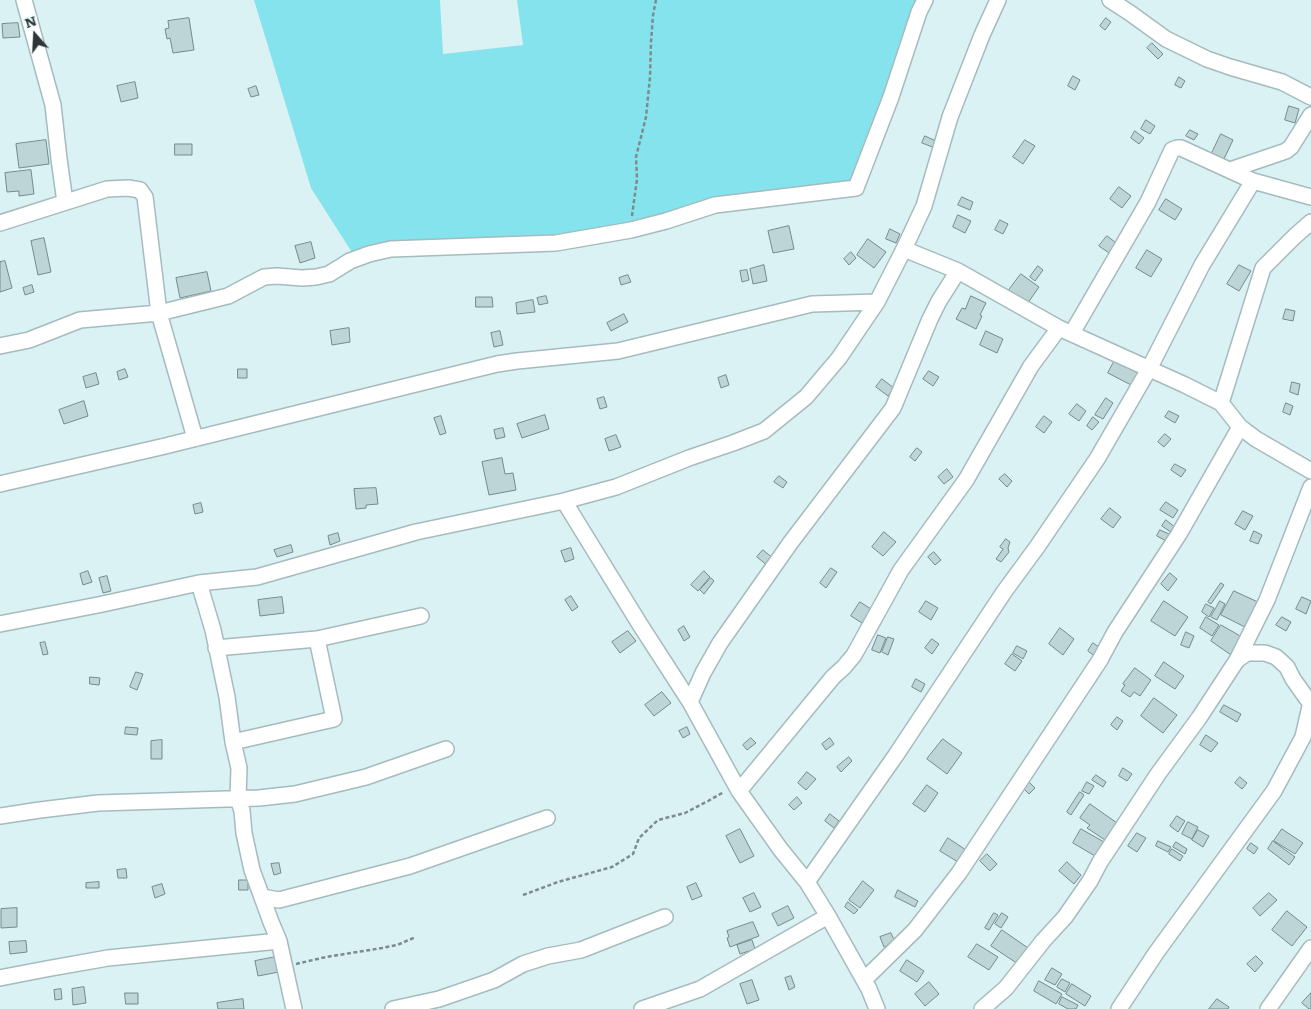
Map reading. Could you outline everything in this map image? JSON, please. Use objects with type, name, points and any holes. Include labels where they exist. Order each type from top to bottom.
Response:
[{"type":"street","points":[[24,0],[53,105],[65,202]]},
{"type":"street","points":[[0,346],[29,340],[80,320],[159,313],[228,296],[264,277],[309,278],[329,274],[350,260],[392,249],[556,244],[631,230],[715,205],[856,188],[891,97],[919,12],[925,0]]},
{"type":"street","points":[[0,624],[199,583],[257,577],[416,532],[564,501],[616,487],[764,431],[806,397],[839,358],[877,302],[924,206],[950,117],[982,34],[998,0]]},
{"type":"street","points":[[1110,0],[1166,39],[1206,59],[1282,82],[1311,97]]},
{"type":"street","points":[[1230,170],[1286,151],[1291,147],[1311,115]]},
{"type":"street","points":[[738,789],[854,655],[900,570],[966,480],[1031,366],[1065,330],[1148,202],[1172,150],[1181,148],[1253,180],[1311,197]]},
{"type":"street","points":[[807,882],[896,755],[1004,592],[1097,459],[1149,369],[1202,265],[1253,180]]},
{"type":"street","points":[[0,223],[107,189],[128,188],[140,190],[145,197],[159,313],[195,438]]},
{"type":"street","points":[[1221,403],[1263,268],[1311,222]]},
{"type":"street","points":[[904,249],[958,271],[1065,330],[1221,403],[1240,427],[1256,439],[1311,471]]},
{"type":"street","points":[[690,702],[703,673],[720,643],[791,542],[892,408],[930,318],[958,271]]},
{"type":"street","points":[[0,484],[497,364],[618,351],[812,304],[877,302]]},
{"type":"street","points":[[864,980],[915,930],[959,873],[1100,660],[1179,534],[1240,427]]},
{"type":"street","points":[[982,1009],[1006,988],[1043,941],[1065,917],[1153,782],[1199,718],[1237,660],[1267,600],[1311,487]]},
{"type":"street","points":[[564,501],[690,702],[738,789],[780,850],[807,882],[828,916],[869,989],[877,1009]]},
{"type":"street","points":[[199,583],[213,630],[239,768],[238,798],[252,870],[279,940],[294,1009]]},
{"type":"street","points":[[216,648],[318,638],[421,616]]},
{"type":"street","points":[[233,742],[334,719],[318,638]]},
{"type":"street","points":[[1119,1009],[1156,953],[1274,791],[1303,737],[1311,702],[1293,679],[1287,667],[1276,658],[1265,653],[1247,653],[1237,660]]},
{"type":"street","points":[[0,816],[98,803],[259,798],[294,794],[366,777],[446,750]]},
{"type":"street","points":[[262,897],[279,900],[410,866],[547,818]]},
{"type":"street","points":[[642,1009],[700,989],[828,916]]},
{"type":"street","points":[[393,1009],[439,999],[494,980],[523,964],[548,956],[581,950],[665,917]]},
{"type":"street","points":[[0,978],[108,958],[279,940]]},
{"type":"street","points":[[1268,1009],[1311,948]]},
{"type":"path","points":[[631,230],[637,179],[636,157],[646,117],[653,15],[656,0]]},
{"type":"path","points":[[523,895],[558,882],[612,867],[633,854],[639,838],[658,820],[685,813],[726,790],[738,789]]},
{"type":"path","points":[[285,966],[397,945],[416,937]]},
{"type":"shaded area","points":[[254,0],[440,0],[443,54],[523,45],[517,0],[925,0],[855,187],[700,212],[536,249],[381,254],[360,265],[311,188]]},
{"type":"building","points":[[189,18],[194,50],[173,53],[170,38],[167,39],[165,29],[169,28],[168,21]]},
{"type":"building","points":[[1106,18],[1111,22],[1105,30],[1100,26]]},
{"type":"building","points":[[18,23],[20,37],[3,38],[2,24]]},
{"type":"building","points":[[1152,43],[1163,54],[1158,59],[1147,48]]},
{"type":"building","points":[[1073,76],[1080,80],[1075,90],[1068,86]]},
{"type":"building","points":[[1179,77],[1185,81],[1181,88],[1175,85]]},
{"type":"building","points":[[135,82],[138,98],[121,102],[117,86]]},
{"type":"building","points":[[256,86],[259,95],[251,97],[248,89]]},
{"type":"building","points":[[1289,106],[1299,109],[1295,123],[1285,120]]},
{"type":"building","points":[[1146,120],[1155,126],[1150,134],[1141,129]]},
{"type":"building","points":[[1190,130],[1198,134],[1194,140],[1186,136]]},
{"type":"building","points":[[1135,131],[1144,138],[1139,144],[1131,138]]},
{"type":"building","points":[[1221,134],[1233,140],[1223,161],[1211,155]]},
{"type":"building","points":[[925,136],[938,142],[935,148],[922,143]]},
{"type":"building","points":[[46,140],[49,164],[19,168],[16,144]]},
{"type":"building","points":[[1025,140],[1035,146],[1023,164],[1013,157]]},
{"type":"building","points":[[175,144],[192,144],[192,155],[175,155]]},
{"type":"building","points":[[31,170],[34,194],[19,196],[19,191],[7,192],[5,173]]},
{"type":"building","points":[[1119,187],[1131,196],[1122,208],[1110,199]]},
{"type":"building","points":[[962,197],[973,202],[970,210],[958,205]]},
{"type":"building","points":[[1166,199],[1182,209],[1175,220],[1159,210]]},
{"type":"building","points":[[958,215],[971,221],[965,233],[953,227]]},
{"type":"building","points":[[1000,220],[1008,224],[1003,234],[995,230]]},
{"type":"building","points":[[789,226],[794,249],[773,253],[768,231]]},
{"type":"building","points":[[890,229],[900,234],[896,243],[886,239]]},
{"type":"building","points":[[1107,236],[1119,245],[1112,255],[1099,246]]},
{"type":"building","points":[[44,238],[51,272],[38,275],[31,241]]},
{"type":"building","points":[[868,239],[886,252],[874,268],[857,255]]},
{"type":"building","points":[[311,242],[315,258],[300,263],[295,246]]},
{"type":"building","points":[[1147,250],[1162,259],[1151,277],[1136,268]]},
{"type":"building","points":[[851,252],[856,258],[849,265],[844,259]]},
{"type":"building","points":[[5,261],[12,288],[0,292],[0,262]]},
{"type":"building","points":[[764,265],[767,281],[753,284],[750,269]]},
{"type":"building","points":[[1239,265],[1251,271],[1239,291],[1227,284]]},
{"type":"building","points":[[1038,266],[1043,270],[1035,281],[1030,277]]},
{"type":"building","points":[[747,270],[749,280],[742,282],[740,271]]},
{"type":"building","points":[[207,272],[211,291],[180,298],[176,278]]},
{"type":"building","points":[[1021,274],[1039,287],[1025,307],[1006,294]]},
{"type":"building","points":[[628,275],[631,282],[621,285],[619,278]]},
{"type":"building","points":[[32,285],[34,292],[25,295],[23,288]]},
{"type":"building","points":[[546,296],[548,303],[539,305],[537,298]]},
{"type":"building","points":[[971,296],[986,303],[976,329],[956,319],[962,308],[965,309]]},
{"type":"building","points":[[476,297],[492,297],[493,307],[476,307]]},
{"type":"building","points":[[533,300],[535,312],[517,314],[516,303]]},
{"type":"building","points":[[1286,309],[1295,311],[1293,321],[1283,319]]},
{"type":"building","points":[[624,314],[628,322],[611,331],[607,323]]},
{"type":"building","points":[[349,328],[350,342],[332,345],[330,331]]},
{"type":"building","points":[[500,331],[503,345],[494,347],[491,333]]},
{"type":"building","points":[[986,331],[1003,339],[997,353],[980,345]]},
{"type":"building","points":[[1116,358],[1139,370],[1131,385],[1108,373]]},
{"type":"building","points":[[125,369],[128,377],[119,380],[117,372]]},
{"type":"building","points":[[238,369],[247,369],[247,378],[238,378]]},
{"type":"building","points":[[929,371],[939,377],[933,386],[923,379]]},
{"type":"building","points":[[96,373],[99,384],[86,388],[83,377]]},
{"type":"building","points":[[726,375],[729,385],[721,388],[718,378]]},
{"type":"building","points":[[882,379],[894,388],[888,396],[876,387]]},
{"type":"building","points":[[1292,382],[1300,384],[1298,395],[1290,392]]},
{"type":"building","points":[[604,397],[607,407],[600,409],[597,399]]},
{"type":"building","points":[[1106,398],[1113,403],[1103,419],[1095,415]]},
{"type":"building","points":[[84,401],[88,416],[64,424],[59,410]]},
{"type":"building","points":[[1286,403],[1293,406],[1290,415],[1283,412]]},
{"type":"building","points":[[1077,404],[1086,411],[1079,421],[1069,414]]},
{"type":"building","points":[[1169,411],[1179,416],[1175,423],[1165,417]]},
{"type":"building","points":[[545,415],[549,429],[522,438],[517,424]]},
{"type":"building","points":[[441,416],[446,433],[440,435],[434,418]]},
{"type":"building","points":[[1044,416],[1052,422],[1044,433],[1036,427]]},
{"type":"building","points":[[1093,417],[1099,422],[1092,430],[1087,426]]},
{"type":"building","points":[[503,428],[505,437],[496,439],[494,430]]},
{"type":"building","points":[[1165,434],[1171,439],[1164,447],[1158,442]]},
{"type":"building","points":[[616,435],[621,447],[609,451],[605,439]]},
{"type":"building","points":[[917,448],[922,452],[915,461],[910,457]]},
{"type":"building","points":[[502,458],[505,474],[513,473],[516,490],[489,495],[482,462]]},
{"type":"building","points":[[1175,464],[1186,470],[1181,477],[1171,470]]},
{"type":"building","points":[[947,469],[953,477],[944,484],[938,477]]},
{"type":"building","points":[[1005,474],[1012,481],[1007,487],[999,479]]},
{"type":"building","points":[[779,476],[787,482],[783,488],[774,482]]},
{"type":"building","points":[[376,488],[378,504],[366,505],[366,508],[356,509],[354,489]]},
{"type":"building","points":[[1166,502],[1178,510],[1173,518],[1160,510]]},
{"type":"building","points":[[201,503],[203,512],[195,514],[193,505]]},
{"type":"building","points":[[1110,508],[1121,517],[1113,528],[1101,519]]},
{"type":"building","points":[[1243,511],[1253,516],[1245,530],[1235,524]]},
{"type":"building","points":[[1166,520],[1176,528],[1172,533],[1162,526]]},
{"type":"building","points":[[1160,530],[1169,534],[1166,541],[1157,536]]},
{"type":"building","points":[[1254,531],[1262,535],[1258,544],[1250,541]]},
{"type":"building","points":[[884,532],[896,542],[883,556],[872,547]]},
{"type":"building","points":[[338,533],[340,541],[330,545],[328,536]]},
{"type":"building","points":[[1006,539],[1010,542],[1009,552],[1001,562],[996,559],[1003,549],[1000,547]]},
{"type":"building","points":[[291,545],[293,552],[277,557],[274,550]]},
{"type":"building","points":[[571,548],[574,559],[565,562],[561,551]]},
{"type":"building","points":[[763,550],[774,559],[768,566],[757,557]]},
{"type":"building","points":[[934,552],[941,560],[935,565],[928,557]]},
{"type":"building","points":[[831,568],[837,572],[826,588],[820,583]]},
{"type":"building","points":[[88,571],[92,582],[83,585],[80,574]]},
{"type":"building","points":[[704,571],[710,577],[698,591],[691,585]]},
{"type":"building","points":[[1170,573],[1177,579],[1168,591],[1161,584]]},
{"type":"building","points":[[107,576],[111,591],[103,593],[99,578]]},
{"type":"building","points":[[711,578],[714,581],[704,594],[700,590]]},
{"type":"building","points":[[1221,583],[1224,585],[1211,604],[1208,602]]},
{"type":"building","points":[[1234,591],[1260,603],[1247,628],[1221,615]]},
{"type":"building","points":[[571,596],[578,607],[572,611],[565,600]]},
{"type":"building","points":[[282,597],[284,613],[260,616],[258,600]]},
{"type":"building","points":[[1302,597],[1311,601],[1306,614],[1296,609]]},
{"type":"building","points":[[926,601],[938,608],[931,620],[919,612]]},
{"type":"building","points":[[1164,601],[1188,617],[1175,636],[1151,621]]},
{"type":"building","points":[[1220,601],[1225,604],[1217,620],[1211,617]]},
{"type":"building","points":[[860,602],[871,609],[862,623],[851,616]]},
{"type":"building","points":[[1206,604],[1214,608],[1209,617],[1202,612]]},
{"type":"building","points":[[1206,617],[1219,625],[1212,636],[1200,628]]},
{"type":"building","points":[[1282,617],[1291,622],[1286,631],[1276,625]]},
{"type":"building","points":[[1221,625],[1242,637],[1231,655],[1211,641]]},
{"type":"building","points":[[684,626],[690,637],[684,641],[678,630]]},
{"type":"building","points":[[1060,628],[1074,639],[1063,655],[1049,644]]},
{"type":"building","points":[[628,631],[636,641],[620,653],[612,642]]},
{"type":"building","points":[[1186,632],[1194,636],[1189,648],[1181,645]]},
{"type":"building","points":[[878,635],[886,638],[880,653],[872,650]]},
{"type":"building","points":[[888,637],[894,639],[888,655],[882,652]]},
{"type":"building","points":[[932,639],[939,644],[932,654],[925,648]]},
{"type":"building","points":[[45,642],[48,654],[43,655],[40,643]]},
{"type":"building","points":[[1093,643],[1099,647],[1093,655],[1088,651]]},
{"type":"building","points":[[1017,646],[1027,651],[1023,659],[1013,653]]},
{"type":"building","points":[[1012,654],[1022,661],[1015,671],[1005,664]]},
{"type":"building","points":[[1164,662],[1184,676],[1175,689],[1155,676]]},
{"type":"building","points":[[1135,668],[1151,680],[1140,696],[1134,692],[1130,697],[1121,691],[1125,685],[1123,684]]},
{"type":"building","points":[[136,672],[143,674],[137,690],[130,687]]},
{"type":"building","points":[[90,677],[100,678],[99,685],[90,684]]},
{"type":"building","points":[[916,679],[925,684],[921,692],[912,687]]},
{"type":"building","points":[[662,692],[671,703],[654,716],[645,705]]},
{"type":"building","points":[[1154,698],[1177,715],[1163,733],[1141,716]]},
{"type":"building","points":[[1224,705],[1241,714],[1237,722],[1220,712]]},
{"type":"building","points":[[1117,717],[1123,721],[1117,730],[1111,725]]},
{"type":"building","points":[[126,727],[138,728],[137,735],[125,734]]},
{"type":"building","points":[[687,727],[690,734],[683,738],[679,731]]},
{"type":"building","points":[[1206,735],[1218,743],[1211,752],[1200,745]]},
{"type":"building","points":[[751,738],[756,743],[747,750],[743,745]]},
{"type":"building","points":[[830,738],[834,744],[826,750],[822,744]]},
{"type":"building","points":[[943,739],[962,753],[947,774],[927,759]]},
{"type":"building","points":[[162,740],[162,759],[151,759],[151,741]]},
{"type":"building","points":[[849,757],[852,761],[841,772],[837,767]]},
{"type":"building","points":[[1123,768],[1132,774],[1127,781],[1119,776]]},
{"type":"building","points":[[807,772],[816,779],[806,790],[798,783]]},
{"type":"building","points":[[1096,775],[1106,782],[1103,787],[1092,780]]},
{"type":"building","points":[[1240,777],[1247,783],[1242,789],[1235,783]]},
{"type":"building","points":[[1029,782],[1035,788],[1029,794],[1023,788]]},
{"type":"building","points":[[1087,782],[1094,786],[1089,794],[1082,791]]},
{"type":"building","points":[[927,785],[938,793],[925,812],[913,804]]},
{"type":"building","points":[[1080,792],[1084,795],[1071,815],[1067,812]]},
{"type":"building","points":[[797,797],[802,803],[794,810],[789,805]]},
{"type":"building","points":[[1090,804],[1117,823],[1105,840],[1087,828],[1090,825],[1080,818]]},
{"type":"building","points":[[830,814],[839,821],[834,828],[825,821]]},
{"type":"building","points":[[1177,816],[1185,821],[1178,832],[1170,826]]},
{"type":"building","points":[[1188,822],[1198,827],[1192,839],[1182,834]]},
{"type":"building","points":[[740,829],[754,856],[740,863],[726,836]]},
{"type":"building","points":[[1081,829],[1104,842],[1095,856],[1073,843]]},
{"type":"building","points":[[1282,829],[1303,843],[1295,854],[1274,841]]},
{"type":"building","points":[[1198,830],[1209,836],[1203,847],[1192,840]]},
{"type":"building","points":[[1137,833],[1146,838],[1137,852],[1128,846]]},
{"type":"building","points":[[948,838],[966,850],[958,862],[940,851]]},
{"type":"building","points":[[1158,841],[1171,847],[1168,852],[1156,846]]},
{"type":"building","points":[[1273,841],[1295,857],[1289,865],[1268,849]]},
{"type":"building","points":[[1176,842],[1187,849],[1185,854],[1173,847]]},
{"type":"building","points":[[1251,843],[1258,848],[1254,854],[1247,849]]},
{"type":"building","points":[[1172,849],[1183,856],[1180,861],[1169,854]]},
{"type":"building","points":[[987,854],[997,864],[990,871],[980,861]]},
{"type":"building","points":[[1067,862],[1081,875],[1074,884],[1059,871]]},
{"type":"building","points":[[279,863],[281,873],[274,875],[271,864]]},
{"type":"building","points":[[126,869],[127,878],[118,878],[117,870]]},
{"type":"building","points":[[239,880],[248,880],[248,890],[239,890]]},
{"type":"building","points":[[863,881],[874,890],[860,908],[849,900]]},
{"type":"building","points":[[99,882],[99,888],[86,888],[86,883]]},
{"type":"building","points":[[696,883],[702,896],[692,900],[687,887]]},
{"type":"building","points":[[162,884],[165,894],[155,898],[152,887]]},
{"type":"building","points":[[898,890],[918,901],[915,907],[895,897]]},
{"type":"building","points":[[754,893],[761,907],[750,912],[743,898]]},
{"type":"building","points":[[1269,893],[1277,900],[1260,916],[1253,908]]},
{"type":"building","points":[[848,902],[858,910],[854,914],[845,907]]},
{"type":"building","points":[[788,906],[794,918],[778,926],[772,914]]},
{"type":"building","points":[[17,908],[17,927],[1,928],[1,909]]},
{"type":"building","points":[[1287,911],[1307,927],[1292,946],[1272,930]]},
{"type":"building","points":[[994,913],[998,915],[989,930],[985,928]]},
{"type":"building","points":[[1002,913],[1008,917],[1001,928],[995,924]]},
{"type":"building","points":[[753,922],[759,936],[730,947],[727,931]]},
{"type":"building","points":[[1002,930],[1031,950],[1021,966],[991,946]]},
{"type":"building","points":[[891,933],[895,942],[884,947],[880,937]]},
{"type":"building","points":[[752,940],[755,949],[740,954],[737,945]]},
{"type":"building","points":[[26,941],[27,952],[10,954],[9,942]]},
{"type":"building","points":[[977,944],[998,957],[989,970],[968,957]]},
{"type":"building","points":[[1256,956],[1263,963],[1255,972],[1247,964]]},
{"type":"building","points":[[276,957],[279,972],[258,976],[255,961]]},
{"type":"building","points":[[907,960],[924,971],[917,982],[900,971]]},
{"type":"building","points":[[1052,968],[1062,974],[1055,985],[1045,980]]},
{"type":"building","points":[[791,976],[795,987],[789,990],[785,978]]},
{"type":"building","points":[[1062,979],[1070,983],[1065,992],[1057,987]]},
{"type":"building","points":[[752,980],[759,1000],[747,1004],[740,984]]},
{"type":"building","points":[[1039,981],[1062,994],[1056,1004],[1034,991]]},
{"type":"building","points":[[929,982],[939,994],[925,1006],[915,994]]},
{"type":"building","points":[[1072,984],[1091,996],[1085,1006],[1066,994]]},
{"type":"building","points":[[84,987],[86,1003],[73,1005],[72,989]]},
{"type":"building","points":[[61,989],[62,999],[55,1000],[54,990]]},
{"type":"building","points":[[125,993],[138,993],[138,1004],[126,1004]]},
{"type":"building","points":[[1311,993],[1311,1009],[1309,1009],[1302,1003]]},
{"type":"building","points":[[1062,997],[1078,1005],[1076,1009],[1068,1009],[1059,1004]]},
{"type":"building","points":[[243,999],[244,1009],[218,1009],[217,1003]]},
{"type":"building","points":[[1217,999],[1229,1007],[1228,1009],[1209,1009]]}]
